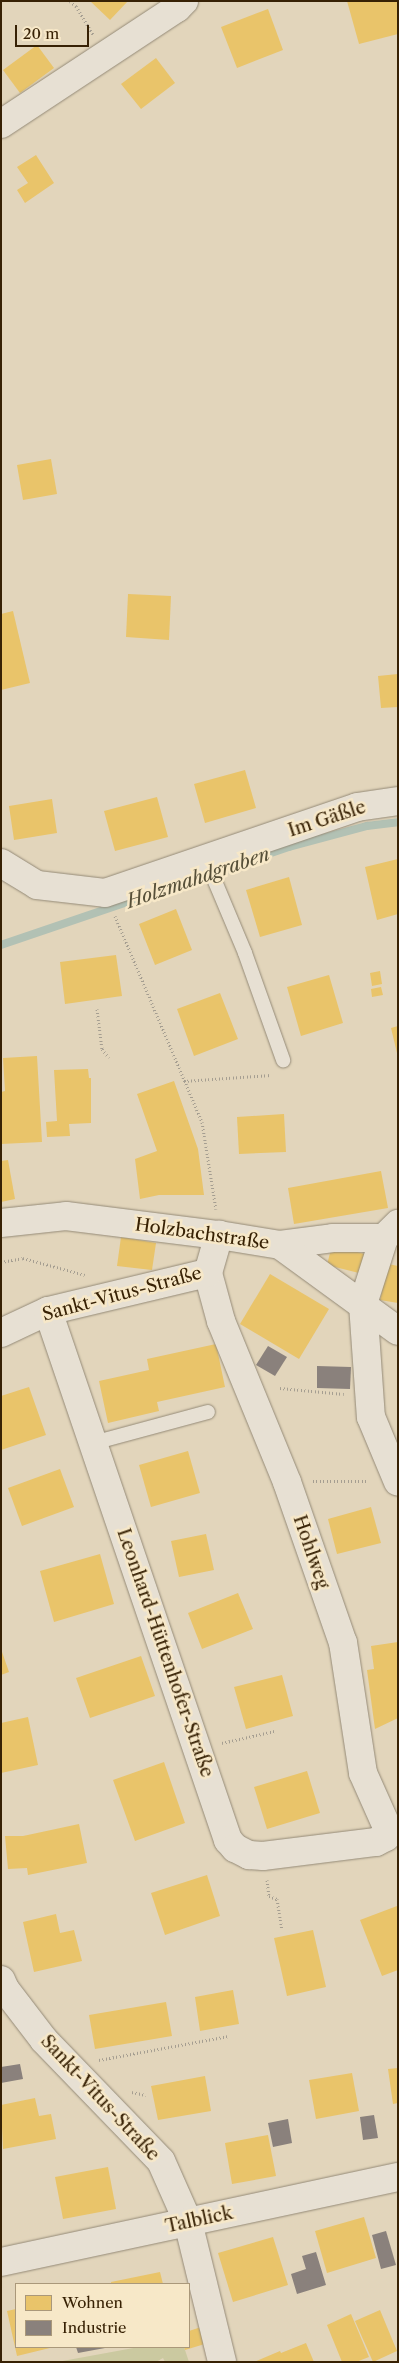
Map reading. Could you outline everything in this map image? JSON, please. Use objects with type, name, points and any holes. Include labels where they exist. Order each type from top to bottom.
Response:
[{"type":"street","points":[[1,124],[178,8],[184,1]]},
{"type":"street","name":"Im Gäßle","points":[[1,863],[36,884],[105,893],[357,807],[398,801]]},
{"type":"street","name":"Holzbachstraße","points":[[1,1223],[66,1216],[219,1235],[280,1245],[333,1238],[393,1236]]},
{"type":"street","name":"Sankt-Vitus-Straße","points":[[1,1333],[48,1311],[208,1273],[219,1235]]},
{"type":"street","points":[[393,1236],[363,1304],[372,1417],[397,1481]]},
{"type":"street","points":[[280,1245],[398,1331]]},
{"type":"street","name":"Hohlweg","points":[[208,1273],[222,1320],[287,1482],[343,1643],[363,1773],[387,1827],[386,1837]]},
{"type":"street","name":"Leonhard-Hüttenhofer-Straße","points":[[48,1311],[228,1840],[235,1848],[249,1854],[263,1856],[376,1842],[386,1837]]},
{"type":"street","name":"Sankt-Vitus-Straße","points":[[1,1980],[4,1989],[44,2040],[161,2160],[188,2222],[222,2362]]},
{"type":"street","name":"Talblick","points":[[1,2262],[398,2177]]},
{"type":"lane","points":[[206,860],[246,953],[282,1060]]},
{"type":"lane","points":[[93,1443],[208,1412]]},
{"type":"path","points":[[70,1],[76,6],[106,56]]},
{"type":"path","points":[[105,893],[202,1122],[219,1235]]},
{"type":"path","points":[[97,1009],[102,1049],[109,1058]]},
{"type":"path","points":[[184,1081],[287,1073],[282,1060]]},
{"type":"path","points":[[1,1262],[24,1258],[88,1275],[96,1299]]},
{"type":"path","points":[[280,1388],[370,1396]]},
{"type":"path","points":[[287,1482],[397,1481]]},
{"type":"path","points":[[198,1749],[275,1731]]},
{"type":"path","points":[[263,1856],[269,1896],[277,1899],[282,1929]]},
{"type":"path","points":[[69,2066],[229,2036]]},
{"type":"shaded area","points":[[134,2348],[184,2348],[189,2362],[165,2362],[163,2358],[156,2362],[57,2362]]},
{"type":"building: Wohnen","points":[[90,1],[128,1],[110,20]]},
{"type":"building: Wohnen","points":[[347,1],[398,1],[398,34],[359,44]]},
{"type":"building: Wohnen","points":[[268,9],[283,50],[237,68],[221,27]]},
{"type":"building: Wohnen","points":[[37,45],[54,68],[20,93],[3,70]]},
{"type":"building: Wohnen","points":[[156,58],[175,83],[141,109],[121,84]]},
{"type":"building: Wohnen","points":[[36,155],[54,183],[25,203],[17,190],[28,183],[17,167]]},
{"type":"building: Wohnen","points":[[51,459],[57,494],[23,500],[17,465]]},
{"type":"building: Wohnen","points":[[128,594],[171,596],[169,640],[126,637]]},
{"type":"building: Wohnen","points":[[13,611],[30,683],[1,690],[1,614]]},
{"type":"building: Wohnen","points":[[398,674],[398,707],[381,708],[378,676]]},
{"type":"building: Wohnen","points":[[245,770],[256,808],[205,823],[194,784]]},
{"type":"building: Wohnen","points":[[157,797],[168,837],[115,851],[104,811]]},
{"type":"building: Wohnen","points":[[52,799],[57,833],[14,840],[9,806]]},
{"type":"building: Wohnen","points":[[398,859],[398,914],[377,920],[365,867]]},
{"type":"building: Wohnen","points":[[289,877],[302,925],[260,937],[246,890]]},
{"type":"building: Wohnen","points":[[176,909],[192,950],[155,965],[139,924]]},
{"type":"building: Wohnen","points":[[116,955],[122,996],[65,1004],[60,962]]},
{"type":"building: Wohnen","points":[[380,971],[382,984],[372,986],[370,973]]},
{"type":"building: Wohnen","points":[[329,975],[343,1023],[301,1036],[287,987]]},
{"type":"building: Wohnen","points":[[381,987],[383,995],[372,997],[371,989]]},
{"type":"building: Wohnen","points":[[220,993],[238,1039],[194,1056],[177,1009]]},
{"type":"building: Wohnen","points":[[398,1026],[398,1053],[397,1053],[391,1028]]},
{"type":"building: Wohnen","points":[[37,1056],[42,1142],[1,1144],[1,1092],[5,1091],[3,1058]]},
{"type":"building: Wohnen","points":[[88,1069],[89,1078],[91,1078],[91,1123],[69,1124],[70,1136],[47,1137],[46,1122],[57,1121],[54,1070]]},
{"type":"building: Wohnen","points":[[174,1081],[198,1149],[204,1195],[159,1195],[140,1199],[135,1159],[157,1151],[137,1094]]},
{"type":"building: Wohnen","points":[[284,1114],[286,1152],[239,1154],[237,1117]]},
{"type":"building: Wohnen","points":[[8,1160],[15,1199],[1,1202],[1,1161]]},
{"type":"building: Wohnen","points":[[381,1171],[388,1208],[294,1224],[288,1188]]},
{"type":"building: Wohnen","points":[[121,1237],[156,1243],[152,1270],[117,1266]]},
{"type":"building: Wohnen","points":[[332,1245],[368,1255],[363,1274],[327,1265]]},
{"type":"building: Wohnen","points":[[388,1264],[398,1266],[398,1303],[380,1300]]},
{"type":"building: Wohnen","points":[[270,1274],[329,1309],[299,1359],[240,1324]]},
{"type":"building: Wohnen","points":[[216,1344],[225,1387],[157,1402],[159,1411],[108,1423],[99,1381],[149,1370],[147,1359]]},
{"type":"building: Wohnen","points":[[29,1387],[46,1435],[1,1450],[1,1396]]},
{"type":"building: Wohnen","points":[[188,1451],[200,1493],[151,1507],[139,1465]]},
{"type":"building: Wohnen","points":[[60,1469],[74,1507],[22,1526],[8,1488]]},
{"type":"building: Wohnen","points":[[371,1507],[381,1543],[337,1554],[328,1519]]},
{"type":"building: Wohnen","points":[[206,1534],[214,1570],[179,1577],[171,1541]]},
{"type":"building: Wohnen","points":[[100,1554],[114,1604],[54,1622],[40,1571]]},
{"type":"building: Wohnen","points":[[238,1593],[253,1629],[202,1649],[188,1613]]},
{"type":"building: Wohnen","points":[[398,1642],[398,1718],[375,1729],[367,1670],[374,1669],[371,1646]]},
{"type":"building: Wohnen","points":[[1,1649],[9,1672],[1,1675]]},
{"type":"building: Wohnen","points":[[141,1656],[155,1696],[90,1718],[76,1678]]},
{"type":"building: Wohnen","points":[[282,1675],[293,1716],[246,1729],[234,1687]]},
{"type":"building: Wohnen","points":[[28,1717],[38,1765],[1,1773],[1,1723]]},
{"type":"building: Wohnen","points":[[164,1762],[185,1823],[135,1841],[113,1780]]},
{"type":"building: Wohnen","points":[[307,1771],[320,1813],[267,1829],[254,1787]]},
{"type":"building: Wohnen","points":[[79,1824],[87,1863],[28,1875],[27,1868],[8,1869],[5,1836],[23,1836]]},
{"type":"building: Wohnen","points":[[207,1875],[220,1916],[165,1935],[151,1893]]},
{"type":"building: Wohnen","points":[[397,1906],[398,1970],[382,1976],[360,1920]]},
{"type":"building: Wohnen","points":[[56,1914],[60,1933],[74,1930],[82,1961],[34,1972],[23,1922]]},
{"type":"building: Wohnen","points":[[313,1930],[326,1987],[287,1996],[274,1938]]},
{"type":"building: Wohnen","points":[[233,1990],[239,2024],[200,2031],[195,1997]]},
{"type":"building: Wohnen","points":[[166,2002],[172,2036],[95,2049],[89,2015]]},
{"type":"building: Wohnen","points":[[398,2068],[398,2103],[393,2104],[388,2069]]},
{"type":"building: Wohnen","points":[[352,2073],[359,2111],[316,2119],[309,2080]]},
{"type":"building: Wohnen","points":[[205,2076],[211,2111],[158,2120],[151,2086]]},
{"type":"building: Wohnen","points":[[35,2098],[39,2116],[51,2114],[56,2139],[3,2149],[1,2105]]},
{"type":"building: Wohnen","points":[[268,2135],[276,2176],[232,2184],[225,2143]]},
{"type":"building: Wohnen","points":[[108,2167],[116,2209],[63,2219],[55,2177]]},
{"type":"building: Wohnen","points":[[364,2217],[376,2258],[327,2273],[315,2231]]},
{"type":"building: Wohnen","points":[[273,2237],[288,2285],[233,2302],[218,2253]]},
{"type":"building: Wohnen","points":[[160,2272],[163,2283],[111,2283]]},
{"type":"building: Wohnen","points":[[15,2309],[15,2347],[7,2311]]},
{"type":"building: Wohnen","points":[[380,2310],[397,2351],[373,2362],[355,2321]]},
{"type":"building: Wohnen","points":[[351,2314],[369,2357],[356,2362],[342,2362],[327,2325]]},
{"type":"building: Wohnen","points":[[204,2326],[208,2343],[185,2350],[184,2348],[190,2348],[190,2331]]},
{"type":"building: Wohnen","points":[[306,2343],[314,2362],[254,2362],[280,2351],[281,2353]]},
{"type":"building: Wohnen","points":[[15,2348],[50,2348],[17,2356]]},
{"type":"building: Industrie","points":[[268,1346],[287,1357],[275,1376],[256,1365]]},
{"type":"building: Industrie","points":[[317,1366],[351,1367],[350,1389],[317,1388]]},
{"type":"building: Industrie","points":[[20,2064],[23,2079],[1,2083],[1,2067]]},
{"type":"building: Industrie","points":[[374,2115],[378,2138],[363,2140],[360,2117]]},
{"type":"building: Industrie","points":[[288,2119],[292,2143],[273,2147],[268,2123]]},
{"type":"building: Industrie","points":[[386,2231],[396,2265],[381,2269],[372,2235]]},
{"type":"building: Industrie","points":[[316,2252],[326,2285],[297,2294],[291,2274],[306,2269],[302,2256]]},
{"type":"building: Industrie","points":[[76,2348],[105,2348],[78,2353]]},
{"type":"waterway","name":"Holzmahdgraben","points":[[1,945],[289,847],[367,826],[398,822]]}]
